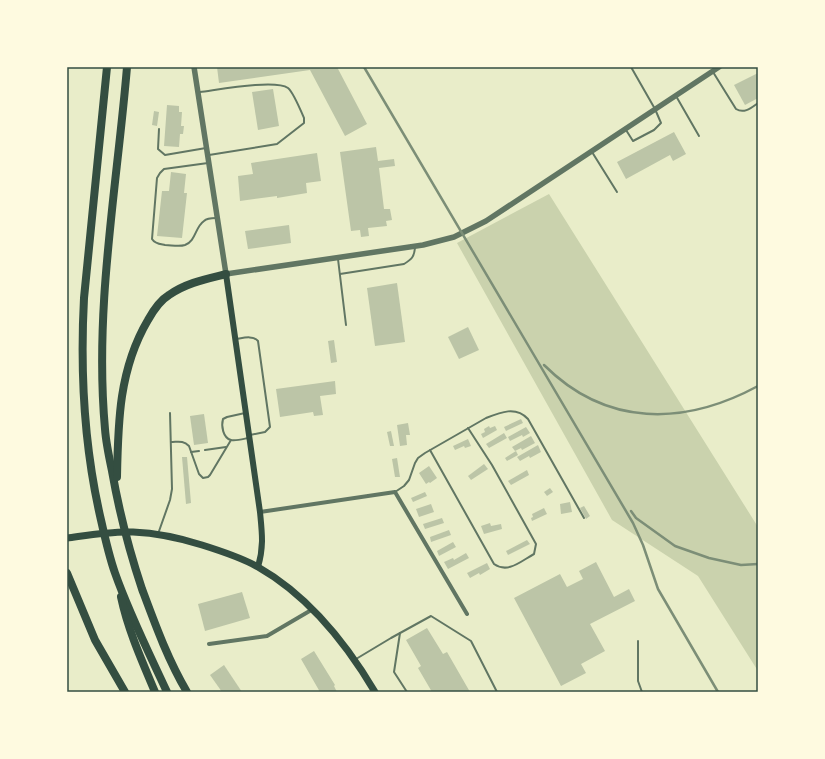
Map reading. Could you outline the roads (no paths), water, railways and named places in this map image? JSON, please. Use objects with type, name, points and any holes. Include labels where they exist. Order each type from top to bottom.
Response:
[{"type":"highway","points":[[107,67],[82,333],[83,399],[86,441],[95,496],[125,614],[155,692]]},
{"type":"highway","points":[[127,67],[104,296],[102,350],[105,431],[125,536],[158,634],[178,678],[187,692]]},
{"type":"highway","points":[[116,494],[121,394],[131,355],[142,330],[155,307],[168,295],[190,283],[226,274]]},
{"type":"highway","points":[[115,572],[167,692]]},
{"type":"highway","points":[[67,573],[95,640],[125,692]]},
{"type":"main road","points":[[226,274],[260,512],[263,543],[262,554],[258,567]]},
{"type":"main road","points":[[67,538],[120,532],[136,532],[157,535],[208,547],[258,567],[295,593],[313,609],[355,660],[375,692]]},
{"type":"street","points":[[194,67],[226,274],[416,246],[454,237],[481,224],[719,67]]},
{"type":"street","points":[[260,512],[395,492],[467,614]]},
{"type":"street","points":[[209,644],[267,636],[313,609]]},
{"type":"lane","points":[[625,129],[634,141],[654,130],[661,123],[655,109],[631,67]]},
{"type":"lane","points":[[713,71],[736,109],[740,112],[745,111],[758,103]]},
{"type":"lane","points":[[198,92],[264,85],[282,85],[290,89],[304,118],[304,123],[277,144],[208,155]]},
{"type":"lane","points":[[676,96],[699,136]]},
{"type":"lane","points":[[158,129],[158,149],[165,155],[207,148]]},
{"type":"lane","points":[[592,151],[617,192]]},
{"type":"lane","points":[[209,163],[164,169],[160,173],[157,178],[152,239],[157,244],[185,245],[191,242],[199,225],[205,220],[217,218]]},
{"type":"lane","points":[[340,274],[404,264],[411,260],[414,256],[416,246]]},
{"type":"lane","points":[[338,258],[346,325]]},
{"type":"lane","points":[[171,442],[185,442],[189,446],[199,474],[205,478],[210,475],[231,440],[265,432],[270,428],[258,341],[253,337],[235,339]]},
{"type":"lane","points":[[395,492],[404,486],[409,480],[418,458],[486,418],[497,414],[514,411],[522,413],[528,420],[584,518]]},
{"type":"lane","points":[[157,535],[170,500],[172,489],[170,413]]},
{"type":"lane","points":[[231,440],[226,437],[224,432],[222,424],[223,419],[227,416],[246,413]]},
{"type":"lane","points":[[430,450],[494,564],[498,568],[507,569],[534,554],[536,544],[492,465],[468,428]]},
{"type":"lane","points":[[205,450],[226,447]]},
{"type":"lane","points":[[191,452],[198,451]]},
{"type":"lane","points":[[355,660],[431,616],[471,641],[497,692]]},
{"type":"lane","points":[[400,633],[394,672],[407,692]]},
{"type":"lane","points":[[638,641],[638,680],[642,692]]},
{"type":"railway","points":[[364,67],[633,523],[643,545],[658,589],[718,692]]},
{"type":"railway","points":[[544,365],[568,385],[593,400],[619,409],[646,414],[674,413],[702,408],[730,399],[758,386]]},
{"type":"railway","points":[[631,511],[636,518],[675,546],[709,558],[741,565],[758,564]]}]
